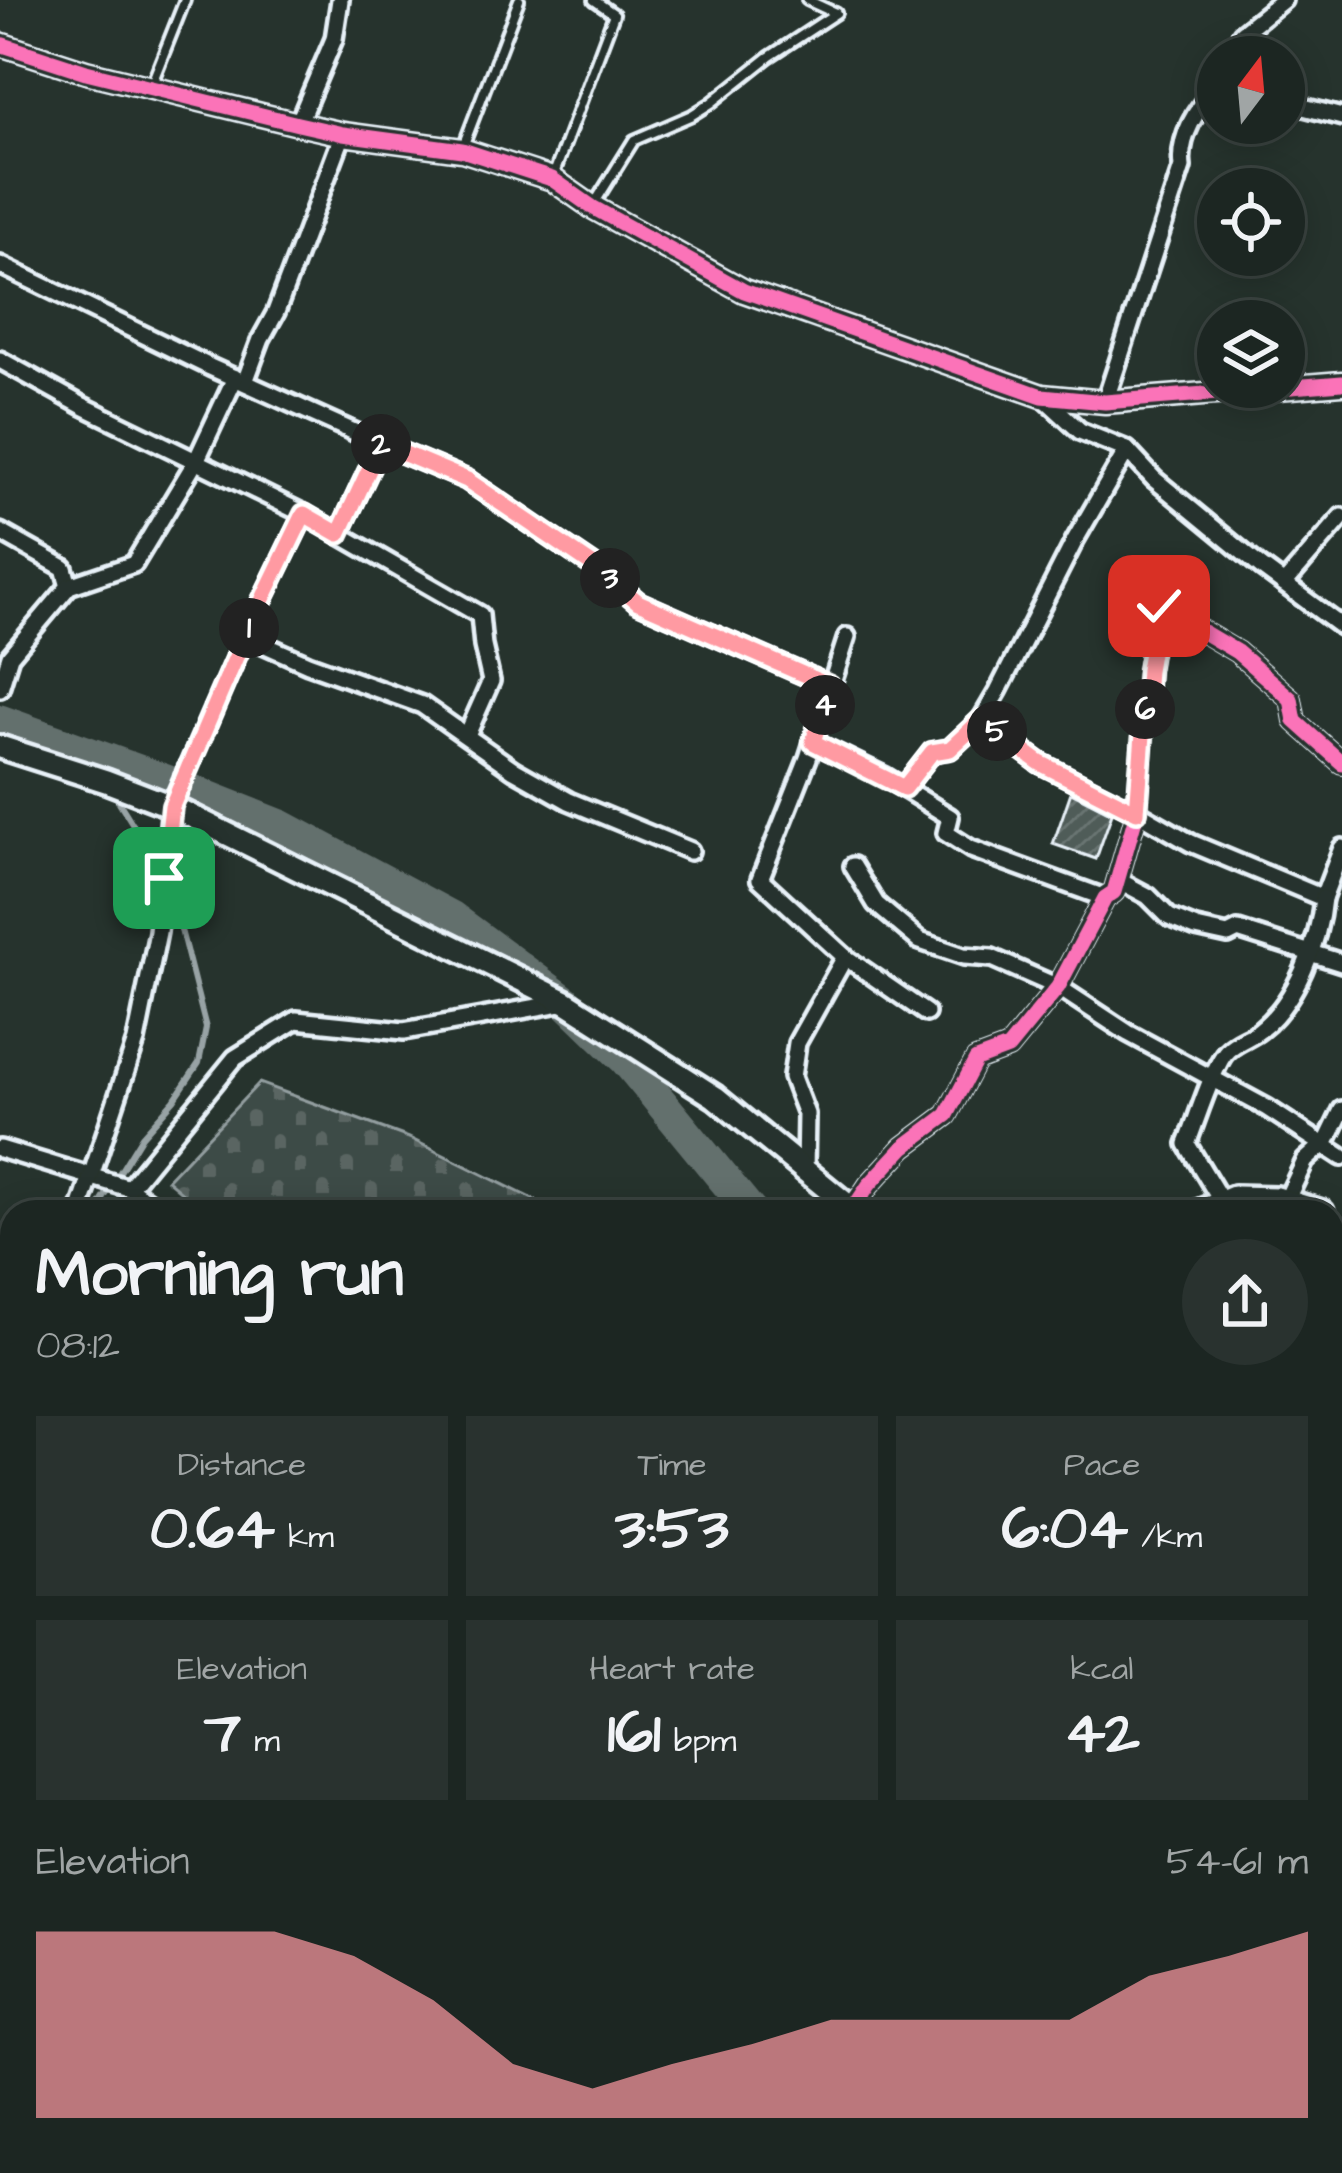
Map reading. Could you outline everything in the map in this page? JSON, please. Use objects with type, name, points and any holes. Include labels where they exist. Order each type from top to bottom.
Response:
[{"type":"main road","points":[[0,747],[172,806],[566,1002],[715,1097],[841,1200]]},
{"type":"main road","points":[[1227,1200],[1273,1200]]},
{"type":"street","points":[[298,124],[334,39],[340,0]]},
{"type":"street","points":[[1241,36],[1283,0]]},
{"type":"street","points":[[0,44],[150,88],[343,134],[462,150],[552,179],[592,207],[744,291],[1042,396],[1105,402],[1342,383]]},
{"type":"street","points":[[1305,107],[1342,117]]},
{"type":"street","points":[[1105,402],[1183,167],[1180,149],[1197,110]]},
{"type":"street","points":[[0,688],[10,656],[69,586],[134,564],[276,312],[343,134]]},
{"type":"street","points":[[0,265],[240,380],[467,480],[601,571],[638,602],[830,686]]},
{"type":"street","points":[[0,360],[304,514],[480,615],[491,681],[467,735]]},
{"type":"street","points":[[1042,396],[1080,431],[1127,450],[1154,479],[1342,627]]},
{"type":"street","points":[[339,534],[381,444]]},
{"type":"street","points":[[904,788],[932,752],[950,749],[981,720],[1127,450]]},
{"type":"street","points":[[83,1200],[136,1041],[158,932],[172,806],[304,514]]},
{"type":"street","points":[[1284,584],[1342,518]]},
{"type":"street","points":[[0,532],[64,568],[69,586]]},
{"type":"street","points":[[860,1200],[904,1148],[947,1115],[976,1060],[1008,1048],[1058,987],[1106,898],[1114,892],[1137,812],[1148,670],[1159,606],[1237,652],[1292,698],[1294,721],[1342,763]]},
{"type":"street","points":[[245,636],[422,705],[514,770],[569,801],[690,851]]},
{"type":"street","points":[[847,637],[760,879],[845,957],[926,1013]]},
{"type":"street","points":[[981,720],[1040,763],[1190,843],[1323,898]]},
{"type":"street","points":[[813,742],[950,817],[946,833],[971,850],[1106,898]]},
{"type":"street","points":[[1221,1200],[1187,1144],[1224,1052],[1262,1028],[1293,991],[1311,952],[1323,898],[1342,848]]},
{"type":"street","points":[[853,866],[876,904],[920,941],[964,956],[992,958],[1058,987],[1128,1033],[1267,1108],[1342,1156]]},
{"type":"street","points":[[1118,880],[1148,896],[1169,917],[1196,928],[1228,935],[1238,930],[1342,963]]},
{"type":"street","points":[[805,1169],[806,1114],[792,1077],[797,1043],[845,957]]},
{"type":"street","points":[[130,1187],[235,1058],[296,1020],[404,1031],[566,1002]]},
{"type":"street","points":[[1286,1200],[1306,1161],[1322,1146],[1342,1110]]},
{"type":"street","points":[[0,1149],[130,1187],[147,1200]]},
{"type":"lane","points":[[150,88],[185,0]]},
{"type":"lane","points":[[462,150],[519,0]]},
{"type":"lane","points":[[552,179],[614,14],[593,0]]},
{"type":"lane","points":[[592,207],[634,140],[711,104],[769,57],[836,13],[807,0]]},
{"type":"green space","points":[[259,1083],[409,1138],[535,1200],[191,1200],[167,1180]]},
{"type":"building","points":[[1071,792],[1112,813],[1096,859],[1053,844]]},
{"type":"waterway","points":[[0,721],[281,826],[451,917],[566,1002],[626,1060],[741,1200]]},
{"type":"waterway","points":[[79,749],[96,769]]},
{"type":"waterway","points":[[111,789],[161,870]]},
{"type":"waterway","points":[[103,1200],[142,1136],[199,1063],[206,1028],[167,888]]},
{"type":"cycle path","points":[[0,44],[86,72],[298,124],[462,150],[552,179],[592,207],[744,291],[1042,396],[1105,402],[1342,383]]},
{"type":"cycle path","points":[[859,1200],[904,1147],[947,1115],[976,1060],[1008,1048],[1058,987],[1105,898],[1114,892],[1137,812],[1148,671],[1159,606],[1237,652],[1291,699],[1295,721],[1342,763]]},
{"type":"route","points":[[164,878],[172,806],[304,514],[339,534],[381,444],[467,480],[601,571],[638,602],[830,686],[813,742],[904,788],[932,752],[950,749],[981,720],[1040,763],[1137,812],[1148,670],[1159,606]]}]
